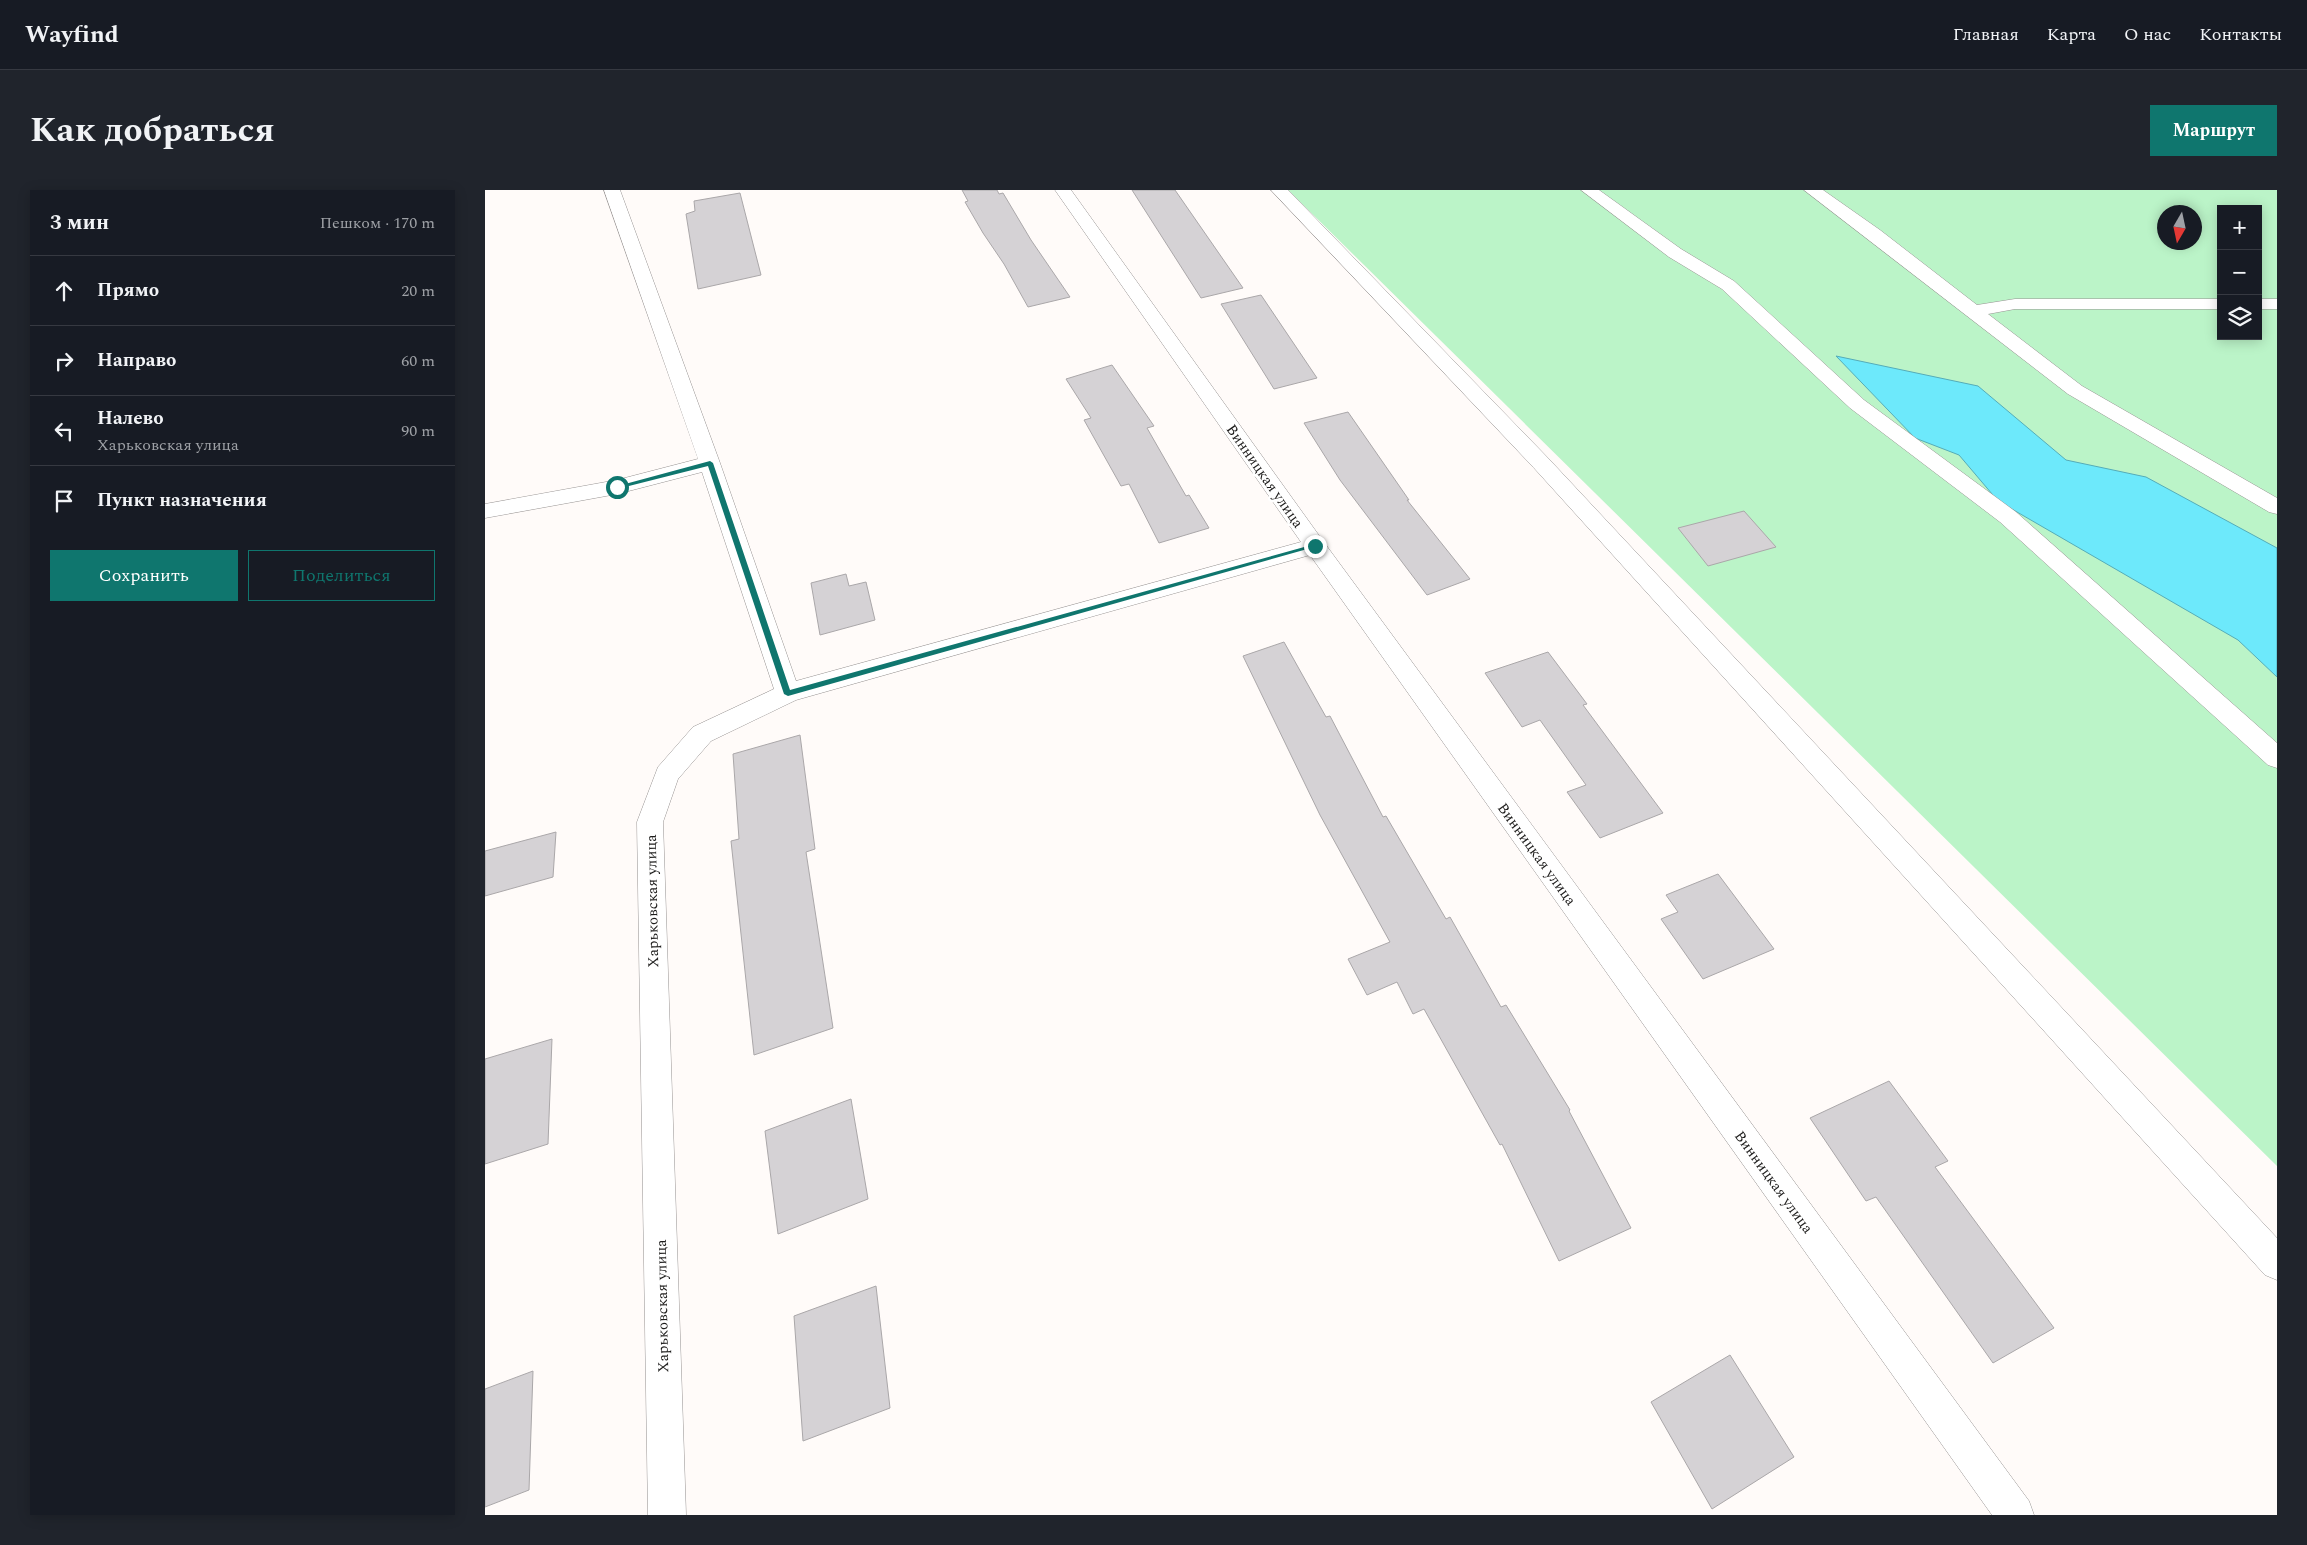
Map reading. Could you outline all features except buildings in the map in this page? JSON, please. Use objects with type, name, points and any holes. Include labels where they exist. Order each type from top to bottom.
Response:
[{"type":"street","points":[[612,190],[710,463],[788,694]]},
{"type":"street","name":"Винницкая улица","points":[[1063,190],[1315,546],[2015,1515]]},
{"type":"street","points":[[1279,190],[1548,470],[2277,1263]]},
{"type":"street","points":[[1589,190],[1675,253],[1728,285],[1857,404],[2008,517],[2277,758]]},
{"type":"street","points":[[1812,190],[1874,234],[2075,390],[2277,507]]},
{"type":"street","points":[[1973,311],[2015,304],[2217,304]]},
{"type":"street","points":[[2262,304],[2277,304]]},
{"type":"street","points":[[485,511],[617,487],[710,463]]},
{"type":"street","name":"Харьковская улица","points":[[667,1515],[650,822],[667,774],[702,734],[788,694],[1315,546]]},
{"type":"green space","points":[[1288,190],[2277,190],[2277,1166]]},
{"type":"water","points":[[1836,356],[1978,386],[2066,460],[2146,477],[2277,548],[2277,677],[2238,640],[1998,501],[1959,455],[1915,438]]},
{"type":"route","points":[[617,487],[710,463],[788,694],[1315,546]]}]
